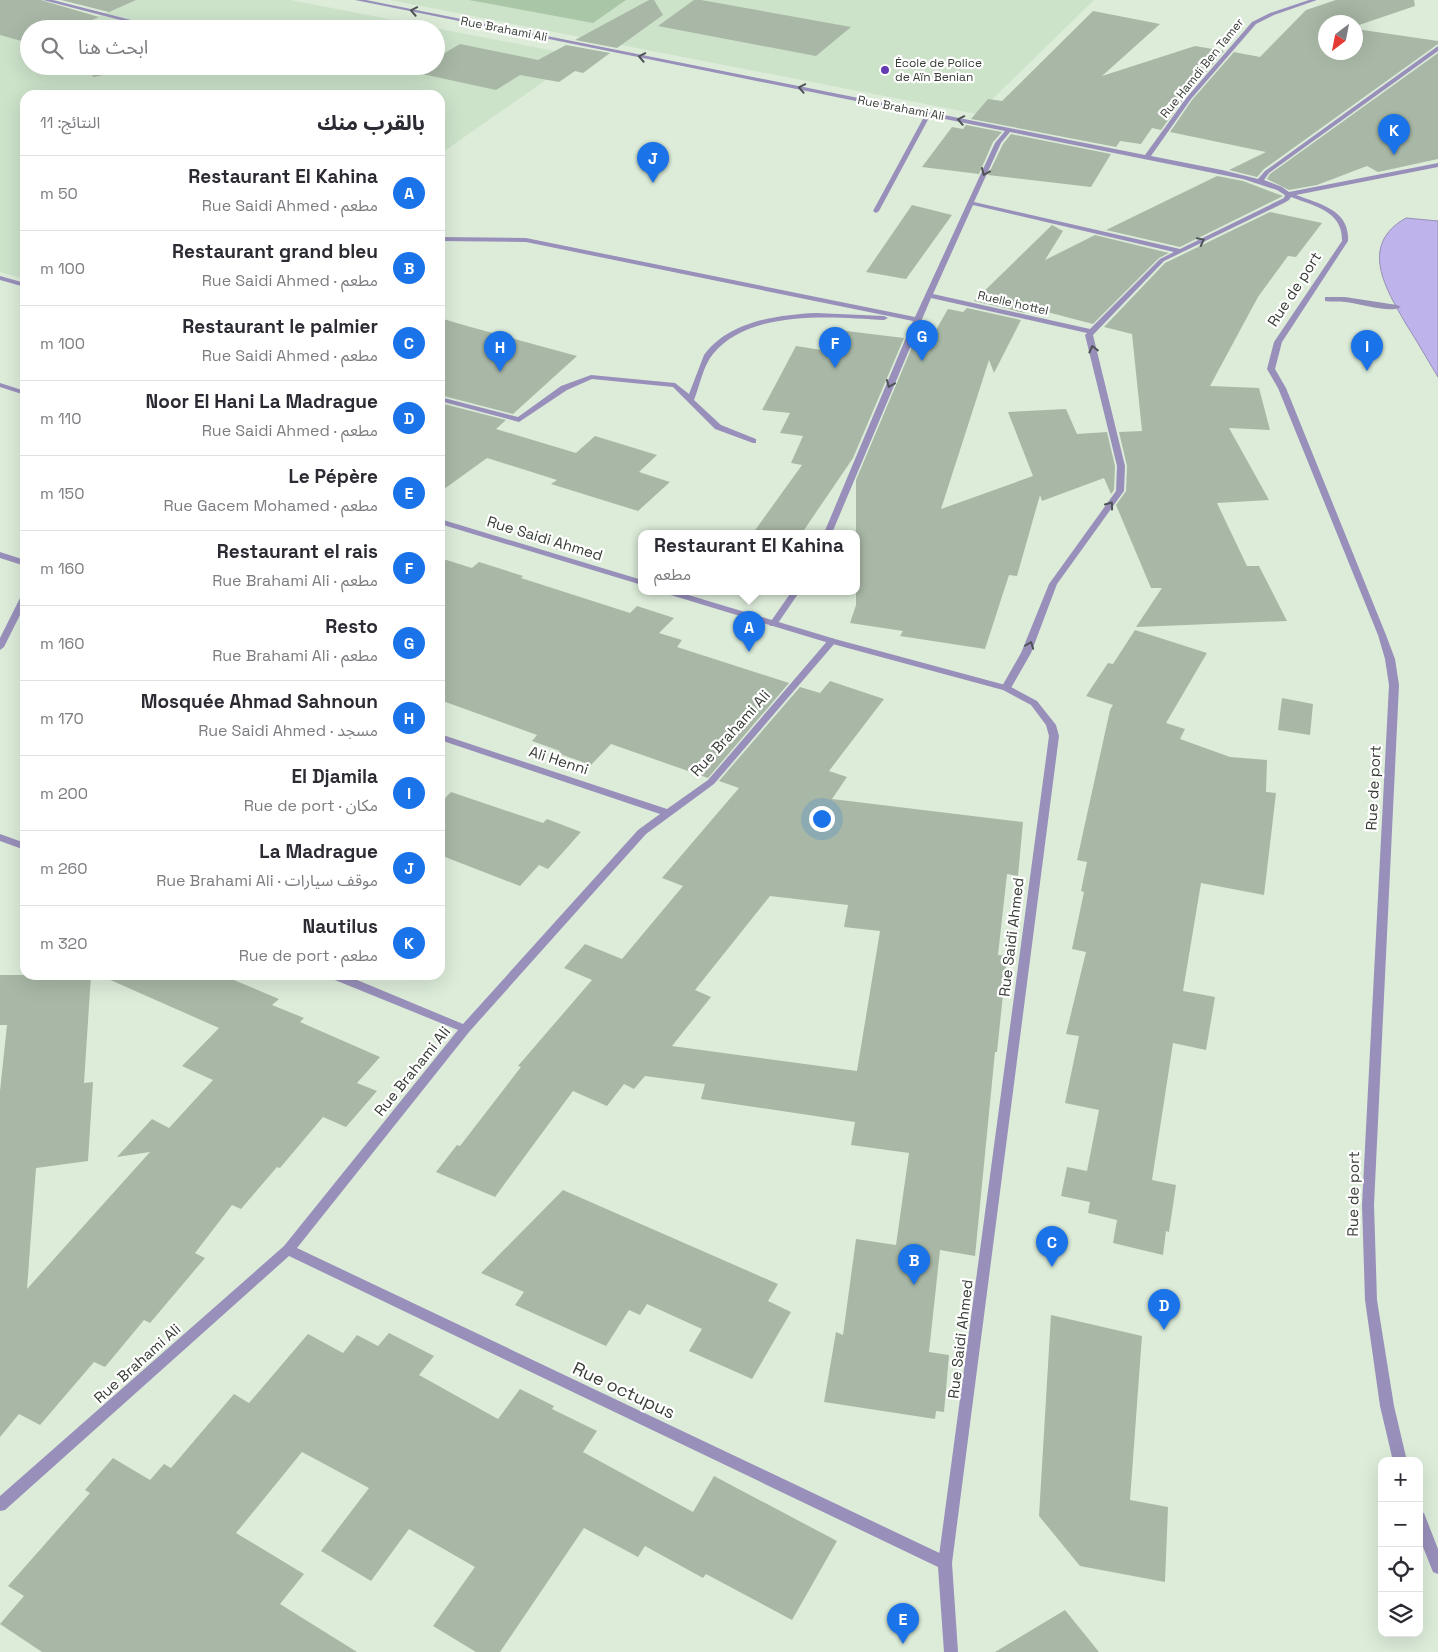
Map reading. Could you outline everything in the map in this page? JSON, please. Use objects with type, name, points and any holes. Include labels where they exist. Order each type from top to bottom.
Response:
[{"type":"street","points":[[46,0],[126,20]]},
{"type":"street","name":"Rue Brahami Ali","points":[[358,0],[1147,157],[1260,181],[1279,187],[1288,194]]},
{"type":"street","name":"Rue Hamdi Ben Tamer","points":[[1147,157],[1189,98],[1254,23],[1267,16],[1314,0]]},
{"type":"street","points":[[1260,181],[1267,172],[1438,48]]},
{"type":"street","points":[[876,211],[928,114]]},
{"type":"street","points":[[829,530],[917,320],[998,143],[1009,129]]},
{"type":"street","points":[[1006,688],[1026,653],[1053,584],[1120,491],[1121,466],[1089,335],[1162,260],[1282,202],[1287,199],[1288,194],[1438,165]]},
{"type":"street","name":"Rue de port","points":[[1288,194],[1328,210],[1345,225],[1347,233],[1345,241],[1278,342],[1271,369],[1282,388],[1382,635],[1390,659],[1394,685],[1368,1205],[1371,1300],[1387,1406],[1399,1457]]},
{"type":"street","points":[[972,203],[1180,251]]},
{"type":"street","points":[[445,238],[526,240],[917,320]]},
{"type":"street","points":[[0,278],[20,284]]},
{"type":"street","name":"Ruelle hottel","points":[[929,295],[1092,332]]},
{"type":"street","points":[[690,400],[710,352],[746,326],[810,314],[917,320]]},
{"type":"street","points":[[445,400],[519,420],[564,388],[591,377],[675,385],[718,427],[753,441]]},
{"type":"street","points":[[0,385],[20,391]]},
{"type":"street","name":"Rue Saidi Ahmed","points":[[445,523],[638,582]]},
{"type":"street","points":[[0,555],[20,562]]},
{"type":"street","name":"Rue Saidi Ahmed","points":[[680,595],[832,641],[1006,688],[1034,703],[1051,725],[1054,736],[945,1564],[951,1652]]},
{"type":"street","points":[[773,624],[793,595]]},
{"type":"street","points":[[0,647],[20,608]]},
{"type":"street","name":"Rue Brahami Ali","points":[[0,1505],[288,1250],[465,1029],[642,832],[711,782],[832,641]]},
{"type":"street","name":"Ali Henni","points":[[445,739],[668,813]]},
{"type":"street","points":[[0,837],[20,845]]},
{"type":"street","points":[[346,980],[465,1029]]},
{"type":"street","name":"Rue octupus","points":[[288,1250],[945,1564]]},
{"type":"street","points":[[1423,1528],[1438,1566]]},
{"type":"shaded area","points":[[0,0],[94,18],[134,0],[290,0],[394,20],[20,20],[20,75],[445,75],[445,30],[580,56],[445,150],[445,90],[20,90],[20,278],[0,272]]},
{"type":"shaded area","name":"École de Police de Aïn Benian","points":[[390,0],[1094,0],[977,114]]},
{"type":"shaded area","points":[[469,0],[626,0],[593,23]]},
{"type":"shaded area","points":[[1406,218],[1438,221],[1438,377],[1391,296],[1380,268],[1380,254],[1383,241],[1391,229]]},
{"type":"building","points":[[0,0],[41,0],[99,17],[92,20],[20,20],[20,41],[0,35]]},
{"type":"building","points":[[61,0],[136,0],[109,12]]},
{"type":"building","points":[[649,0],[654,0],[663,15],[617,48],[575,40]]},
{"type":"building","points":[[694,0],[851,27],[816,56],[658,26]]},
{"type":"building","points":[[1336,0],[1414,0],[1415,6],[1363,24],[1363,15],[1318,15],[1318,60],[1363,60],[1363,30],[1438,41],[1438,44],[1264,169],[1257,177],[1229,170],[1266,152],[1170,132],[1192,100],[1234,52],[1260,57],[1306,10]]},
{"type":"building","points":[[1093,11],[1160,24],[1102,76],[1195,46],[1224,51],[1186,96],[1161,130],[1152,128],[1141,144],[1120,141],[1116,147],[971,119],[988,99],[1002,101]]},
{"type":"building","points":[[460,44],[538,60],[566,45],[610,53],[583,73],[575,71],[559,82],[520,75],[496,90],[427,75],[445,75],[445,53]]},
{"type":"building","points":[[1438,53],[1438,159],[1378,172],[1367,166],[1317,185],[1289,190],[1267,179],[1270,174]]},
{"type":"building","points":[[966,125],[1002,132],[993,142],[979,174],[922,167],[952,127],[963,129]]},
{"type":"building","points":[[1011,134],[1111,154],[1091,187],[988,175],[1003,144]]},
{"type":"building","points":[[1217,176],[1243,181],[1283,196],[1180,247],[1106,230]]},
{"type":"building","points":[[912,205],[952,215],[906,279],[866,272]]},
{"type":"building","points":[[1270,212],[1322,223],[1296,257],[1288,256],[1258,297],[1210,386],[1259,388],[1270,430],[1229,428],[1269,500],[1217,503],[1247,566],[1259,566],[1287,621],[1136,627],[1162,588],[1151,588],[1116,505],[1126,491],[1127,466],[1119,432],[1142,431],[1132,334],[1104,327],[1165,263]]},
{"type":"building","points":[[1052,225],[1063,231],[1045,260],[1095,235],[1169,253],[1159,258],[1093,324],[1028,307],[1025,313],[974,301]]},
{"type":"building","points":[[967,308],[1021,320],[994,373],[989,360],[941,509],[1033,476],[1008,412],[1066,409],[1077,434],[1107,432],[1115,466],[1114,490],[1111,494],[1104,478],[1042,501],[1040,495],[1017,576],[1009,575],[985,649],[900,636],[903,631],[850,623],[856,605],[856,595],[860,595],[860,530],[856,530],[856,480],[915,340],[929,342],[948,309],[963,312]]},
{"type":"building","points":[[445,319],[577,356],[513,414],[445,396]]},
{"type":"building","points":[[838,330],[904,338],[853,458],[804,530],[755,530],[802,465],[791,463],[803,436],[780,433],[790,413],[762,410],[796,346],[828,351]]},
{"type":"building","points":[[445,404],[506,420],[496,429],[576,453],[595,436],[657,455],[639,472],[670,482],[638,511],[551,484],[557,480],[487,458],[445,488]]},
{"type":"building","points":[[445,560],[472,568],[479,562],[523,576],[521,578],[630,613],[637,606],[674,618],[659,633],[682,640],[677,647],[789,683],[708,778],[611,744],[591,765],[557,753],[560,751],[532,741],[537,735],[445,702]]},
{"type":"building","points":[[1135,630],[1207,653],[1166,723],[1185,729],[1180,739],[1230,757],[1267,760],[1266,792],[1276,793],[1264,895],[1201,883],[1183,991],[1215,997],[1206,1050],[1173,1043],[1152,1180],[1176,1185],[1169,1232],[1166,1231],[1163,1255],[1113,1243],[1117,1220],[1088,1213],[1090,1202],[1061,1196],[1067,1167],[1087,1171],[1099,1110],[1065,1103],[1079,1036],[1066,1034],[1086,952],[1072,949],[1084,892],[1081,891],[1087,862],[1077,860],[1110,710],[1113,705],[1086,696],[1108,663],[1113,664]]},
{"type":"building","points":[[830,681],[884,699],[829,771],[847,777],[832,799],[1023,822],[1018,876],[1007,874],[998,955],[1007,956],[997,1052],[995,1052],[975,1256],[940,1250],[929,1352],[949,1355],[944,1412],[936,1411],[935,1419],[824,1402],[836,1332],[843,1335],[856,1239],[896,1245],[909,1153],[851,1145],[855,1122],[701,1099],[705,1084],[645,1076],[634,1089],[624,1084],[607,1106],[573,1091],[495,1197],[436,1172],[457,1145],[460,1146],[521,1067],[518,1066],[592,980],[564,968],[585,944],[622,959],[683,886],[662,878],[739,788],[719,781],[800,687],[820,693]],"holes":[[[770,896],[848,905],[844,927],[880,931],[857,1071],[672,1046],[711,997],[695,990]]]},
{"type":"building","points":[[1282,698],[1313,704],[1310,735],[1278,730]]},
{"type":"building","points":[[451,792],[543,823],[547,819],[581,832],[548,869],[539,865],[520,886],[445,857],[445,798]]},
{"type":"building","points":[[0,975],[20,975],[20,980],[91,980],[84,1083],[93,1082],[88,1161],[36,1168],[27,1289],[150,1152],[117,1157],[152,1119],[169,1128],[213,1080],[182,1066],[219,1028],[110,980],[234,980],[279,999],[272,1005],[304,1018],[300,1022],[380,1057],[357,1083],[377,1091],[346,1127],[323,1117],[280,1168],[277,1167],[241,1209],[232,1205],[195,1253],[205,1258],[150,1323],[144,1320],[105,1367],[94,1362],[40,1425],[19,1414],[0,1437],[0,1091],[7,1025],[0,1025]]},
{"type":"building","points":[[563,1190],[778,1284],[768,1301],[791,1312],[752,1379],[689,1351],[702,1329],[647,1304],[640,1315],[629,1310],[606,1346],[515,1305],[524,1292],[481,1273]]},
{"type":"building","points":[[1051,1315],[1142,1336],[1130,1500],[1168,1507],[1165,1582],[1080,1566],[1039,1516]]},
{"type":"building","points":[[389,1333],[434,1356],[419,1375],[498,1419],[520,1389],[554,1406],[552,1409],[597,1431],[583,1452],[693,1512],[714,1476],[837,1541],[792,1620],[706,1574],[703,1578],[645,1546],[638,1557],[584,1528],[500,1652],[476,1652],[433,1626],[475,1567],[409,1529],[371,1581],[321,1551],[369,1488],[302,1452],[236,1533],[304,1574],[280,1604],[357,1652],[42,1652],[0,1624],[24,1596],[8,1586],[90,1493],[85,1490],[113,1458],[150,1480],[164,1464],[171,1468],[234,1394],[249,1403],[308,1334],[343,1353],[357,1335],[378,1346]]},
{"type":"building","points":[[1065,1610],[1099,1652],[995,1652]]},
{"type":"waterway","points":[[1328,299],[1345,299],[1397,307]]},
{"type":"place","name":"École de Police de Aïn Benian","points":[[885,70]]},
{"type":"place","name":"Nautilus","points":[[1394,155]]},
{"type":"place","name":"La Madrague","points":[[653,183]]},
{"type":"place","name":"Resto","points":[[922,361]]},
{"type":"place","name":"Restaurant el rais","points":[[835,368]]},
{"type":"place","name":"El Djamila","points":[[1367,371]]},
{"type":"place","name":"Mosquée Ahmad Sahnoun","points":[[500,372]]},
{"type":"place","name":"Restaurant El Kahina","points":[[749,652]]},
{"type":"place","name":"Restaurant le palmier","points":[[1052,1267]]},
{"type":"place","name":"Restaurant grand bleu","points":[[914,1285]]},
{"type":"place","name":"Noor El Hani La Madrague","points":[[1164,1330]]},
{"type":"place","name":"Le Pépère","points":[[903,1644]]}]
